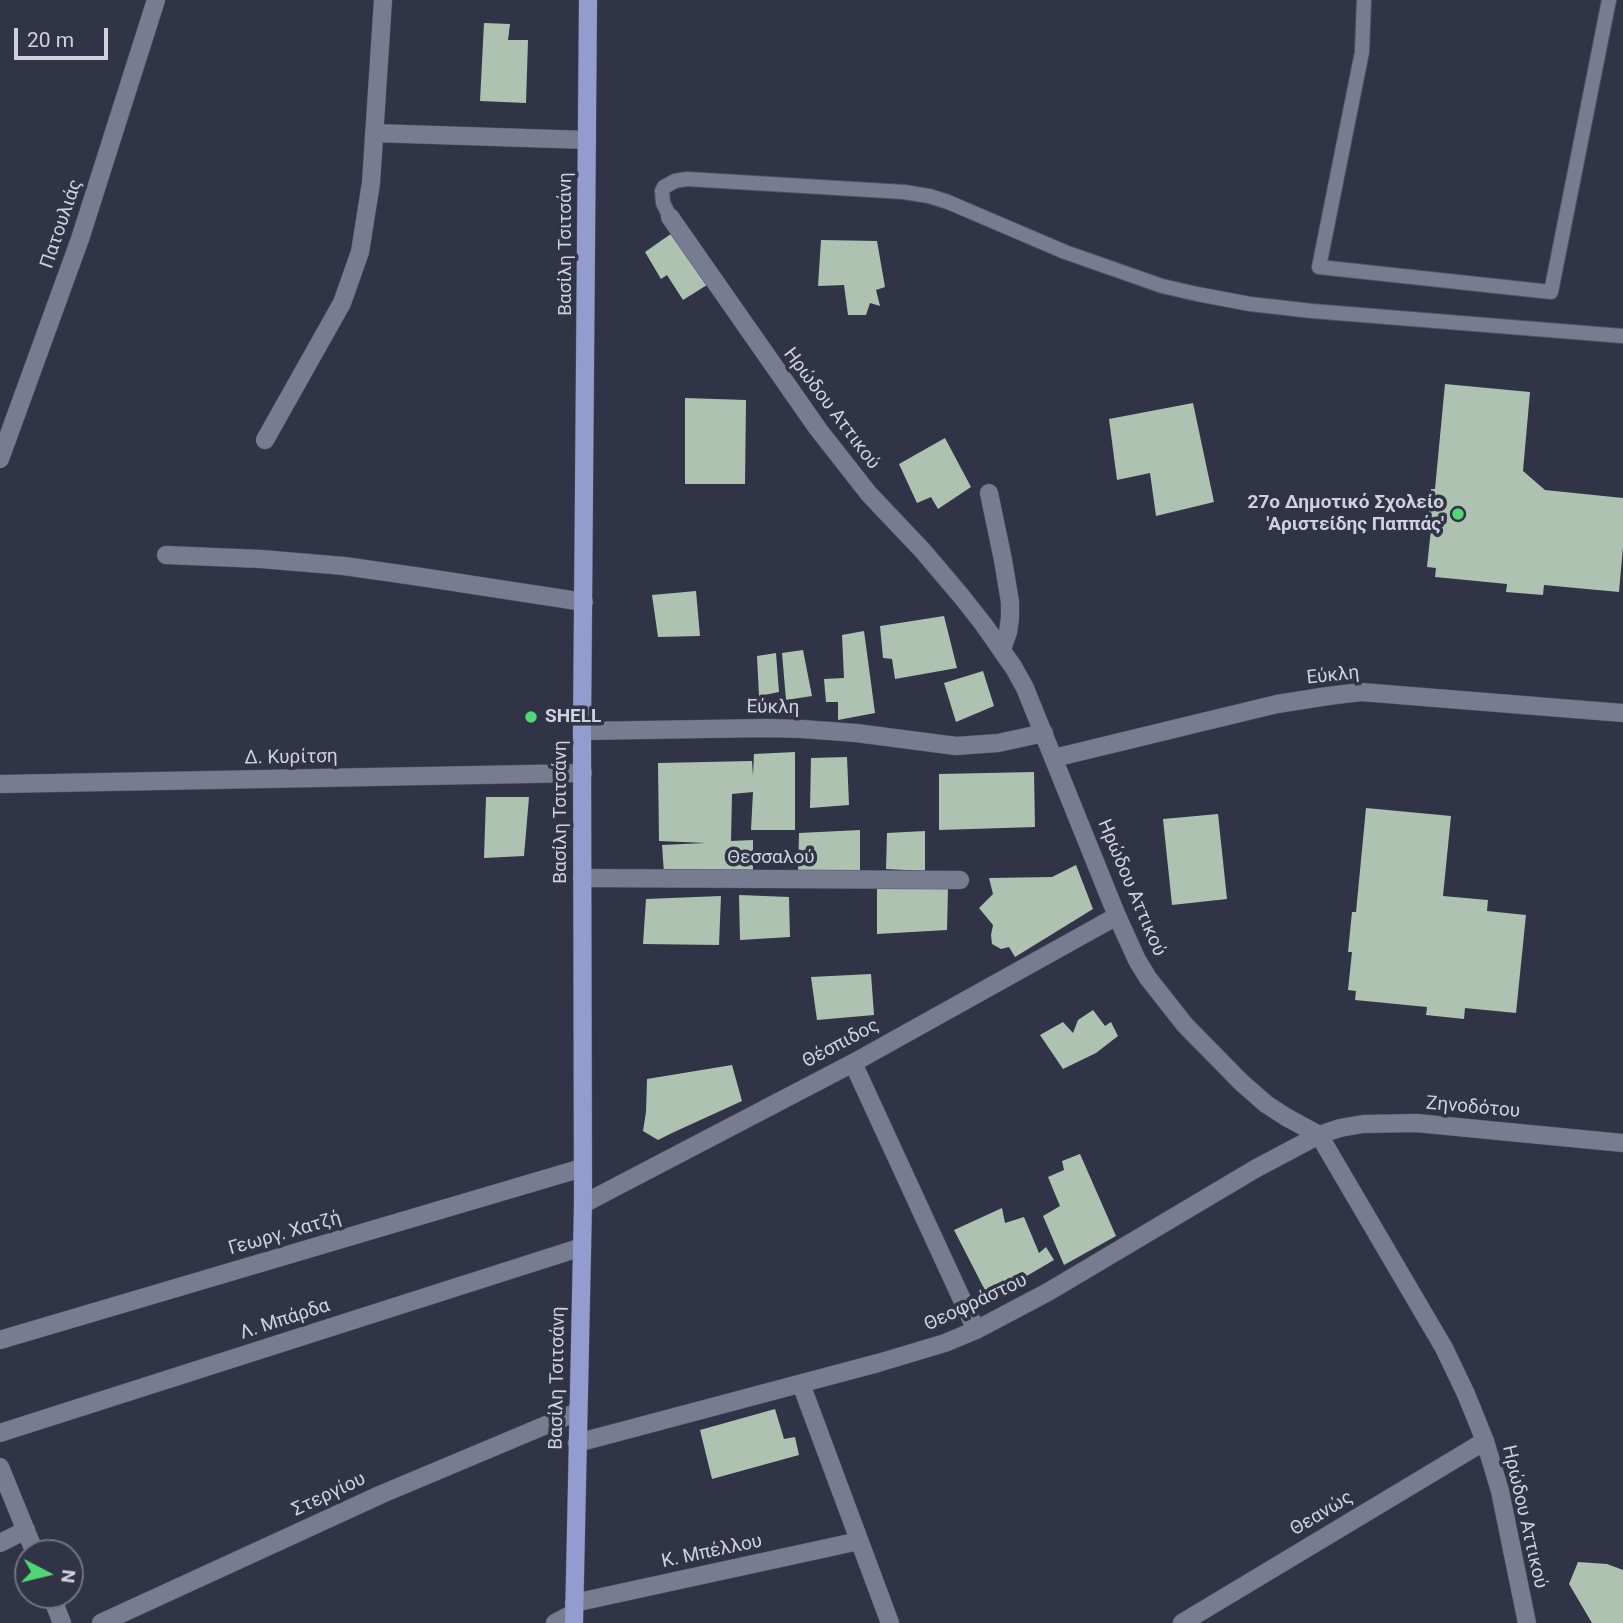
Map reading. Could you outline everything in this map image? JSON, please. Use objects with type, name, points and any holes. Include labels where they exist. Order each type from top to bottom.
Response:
[{"type":"main road","name":"Βασίλη Τσιτσάνη","points":[[574,1613],[583,1204],[582,878],[588,0]]},
{"type":"street","name":"Πατουλιάς","points":[[0,459],[80,239],[156,0]]},
{"type":"street","points":[[265,440],[342,303],[360,252],[371,183],[383,0]]},
{"type":"street","points":[[374,133],[587,140]]},
{"type":"street","name":"Ηρώδου Αττικού","points":[[670,217],[818,429],[869,494],[923,551],[1002,649],[1025,688],[1137,960],[1161,995],[1185,1025],[1241,1082],[1266,1104],[1320,1135],[1444,1348],[1466,1394],[1485,1440],[1500,1491],[1527,1623]]},
{"type":"street","points":[[989,492],[1010,602],[1008,632],[1002,649]]},
{"type":"street","points":[[166,555],[344,566],[584,602]]},
{"type":"street","name":"Εύκλη","points":[[1054,758],[1278,704],[1361,692],[1623,713]]},
{"type":"street","name":"Εύκλη","points":[[583,732],[802,729],[856,733],[956,747],[998,743],[1044,733]]},
{"type":"street","name":"Δ. Κυρίτση","points":[[0,784],[583,773]]},
{"type":"street","name":"Θεσσαλού","points":[[582,878],[960,880]]},
{"type":"street","name":"Θέσπιδος","points":[[583,1204],[853,1063],[1117,915]]},
{"type":"street","points":[[853,1063],[976,1330]]},
{"type":"street","name":"Ζηνοδότου","points":[[1320,1135],[1363,1124],[1416,1123],[1623,1143]]},
{"type":"street","name":"Θεοφράστου","points":[[578,1443],[927,1350],[976,1330],[1048,1292],[1189,1207],[1320,1135]]},
{"type":"street","name":"Γεωργ. Χατζή","points":[[0,1340],[582,1168]]},
{"type":"street","name":"Λ. Μπάρδα","points":[[0,1433],[582,1247]]},
{"type":"street","points":[[801,1384],[890,1623]]},
{"type":"street","name":"Στεργίου","points":[[101,1623],[382,1494],[578,1412]]},
{"type":"street","name":"Θεανώς","points":[[1182,1623],[1485,1440]]},
{"type":"street","points":[[0,1467],[30,1539]]},
{"type":"street","points":[[0,1544],[26,1530]]},
{"type":"street","name":"Κ. Μπέλλου","points":[[555,1623],[574,1613],[859,1541]]},
{"type":"lane","points":[[1364,0],[1362,52],[1319,267],[1551,292],[1609,0]]},
{"type":"lane","points":[[670,217],[663,203],[664,187],[687,179],[904,192],[948,202],[1065,252],[1162,286],[1197,294],[1250,304],[1312,311],[1623,336]]},
{"type":"building","points":[[484,23],[510,24],[508,40],[528,40],[526,103],[480,101]]},
{"type":"building","points":[[675,231],[707,285],[683,300],[667,275],[661,279],[645,252]]},
{"type":"building","points":[[821,240],[877,241],[885,287],[876,290],[880,306],[870,303],[866,315],[848,315],[844,285],[818,286]]},
{"type":"building","points":[[1445,384],[1530,392],[1523,471],[1545,490],[1623,498],[1619,592],[1544,585],[1543,595],[1506,592],[1507,584],[1435,577],[1436,568],[1427,567],[1431,529],[1427,529],[1431,489],[1435,489]]},
{"type":"building","points":[[685,398],[746,400],[745,484],[685,484]]},
{"type":"building","points":[[1193,403],[1214,502],[1156,516],[1150,473],[1117,480],[1109,419]]},
{"type":"building","points":[[945,438],[971,487],[938,509],[931,497],[917,503],[899,464]]},
{"type":"building","points":[[696,591],[700,636],[658,637],[652,595]]},
{"type":"building","points":[[944,616],[957,668],[895,679],[892,659],[883,658],[880,626]]},
{"type":"building","points":[[864,631],[875,713],[838,720],[838,702],[826,702],[824,679],[844,678],[842,635]]},
{"type":"building","points":[[803,650],[812,696],[786,700],[782,653]]},
{"type":"building","points":[[776,653],[779,692],[759,696],[757,656]]},
{"type":"building","points":[[983,671],[994,706],[956,722],[944,683]]},
{"type":"building","points":[[795,752],[795,830],[751,830],[753,792],[732,794],[731,841],[753,840],[753,871],[664,874],[662,845],[706,843],[659,841],[658,763],[752,761],[753,776],[754,754]]},
{"type":"building","points":[[847,757],[849,805],[810,808],[811,758]]},
{"type":"building","points":[[1034,772],[1035,827],[939,830],[939,774]]},
{"type":"building","points":[[486,797],[529,797],[524,856],[484,858]]},
{"type":"building","points":[[1366,808],[1451,816],[1443,896],[1488,900],[1487,911],[1526,915],[1516,1013],[1465,1008],[1464,1019],[1426,1015],[1427,1007],[1355,1000],[1356,991],[1348,990],[1352,952],[1348,952],[1352,912],[1356,912]]},
{"type":"building","points":[[1218,814],[1227,899],[1172,905],[1163,819]]},
{"type":"building","points":[[860,830],[860,872],[798,874],[799,833]]},
{"type":"building","points":[[925,831],[925,871],[886,869],[887,833]]},
{"type":"building","points":[[1076,865],[1093,909],[1015,957],[1009,947],[1001,949],[992,944],[993,925],[979,908],[993,894],[989,878],[1052,877]]},
{"type":"building","points":[[877,888],[948,888],[947,930],[877,934]]},
{"type":"building","points":[[739,895],[789,897],[790,937],[740,940]]},
{"type":"building","points":[[721,896],[719,945],[643,944],[646,899]]},
{"type":"building","points":[[871,974],[874,1015],[817,1020],[811,977]]},
{"type":"building","points":[[1093,1010],[1105,1026],[1111,1022],[1118,1036],[1096,1053],[1063,1069],[1040,1035],[1063,1022],[1073,1033],[1078,1020]]},
{"type":"building","points":[[732,1065],[742,1101],[658,1140],[643,1131],[647,1079]]},
{"type":"building","points":[[1080,1154],[1116,1236],[1064,1265],[1043,1216],[1060,1206],[1048,1177],[1064,1170],[1062,1161]]},
{"type":"building","points":[[1002,1208],[1005,1223],[1024,1217],[1039,1253],[1046,1247],[1054,1260],[989,1298],[954,1230]]},
{"type":"building","points":[[775,1409],[784,1439],[795,1437],[799,1455],[712,1479],[700,1430]]},
{"type":"building","points":[[1578,1562],[1607,1564],[1623,1570],[1623,1623],[1592,1623],[1569,1584]]},
{"type":"place","name":"27ο Δημοτικό Σχολείο 'Αριστείδης Παππάς'","points":[[1458,514]]},
{"type":"place","name":"SHELL","points":[[531,717]]}]
